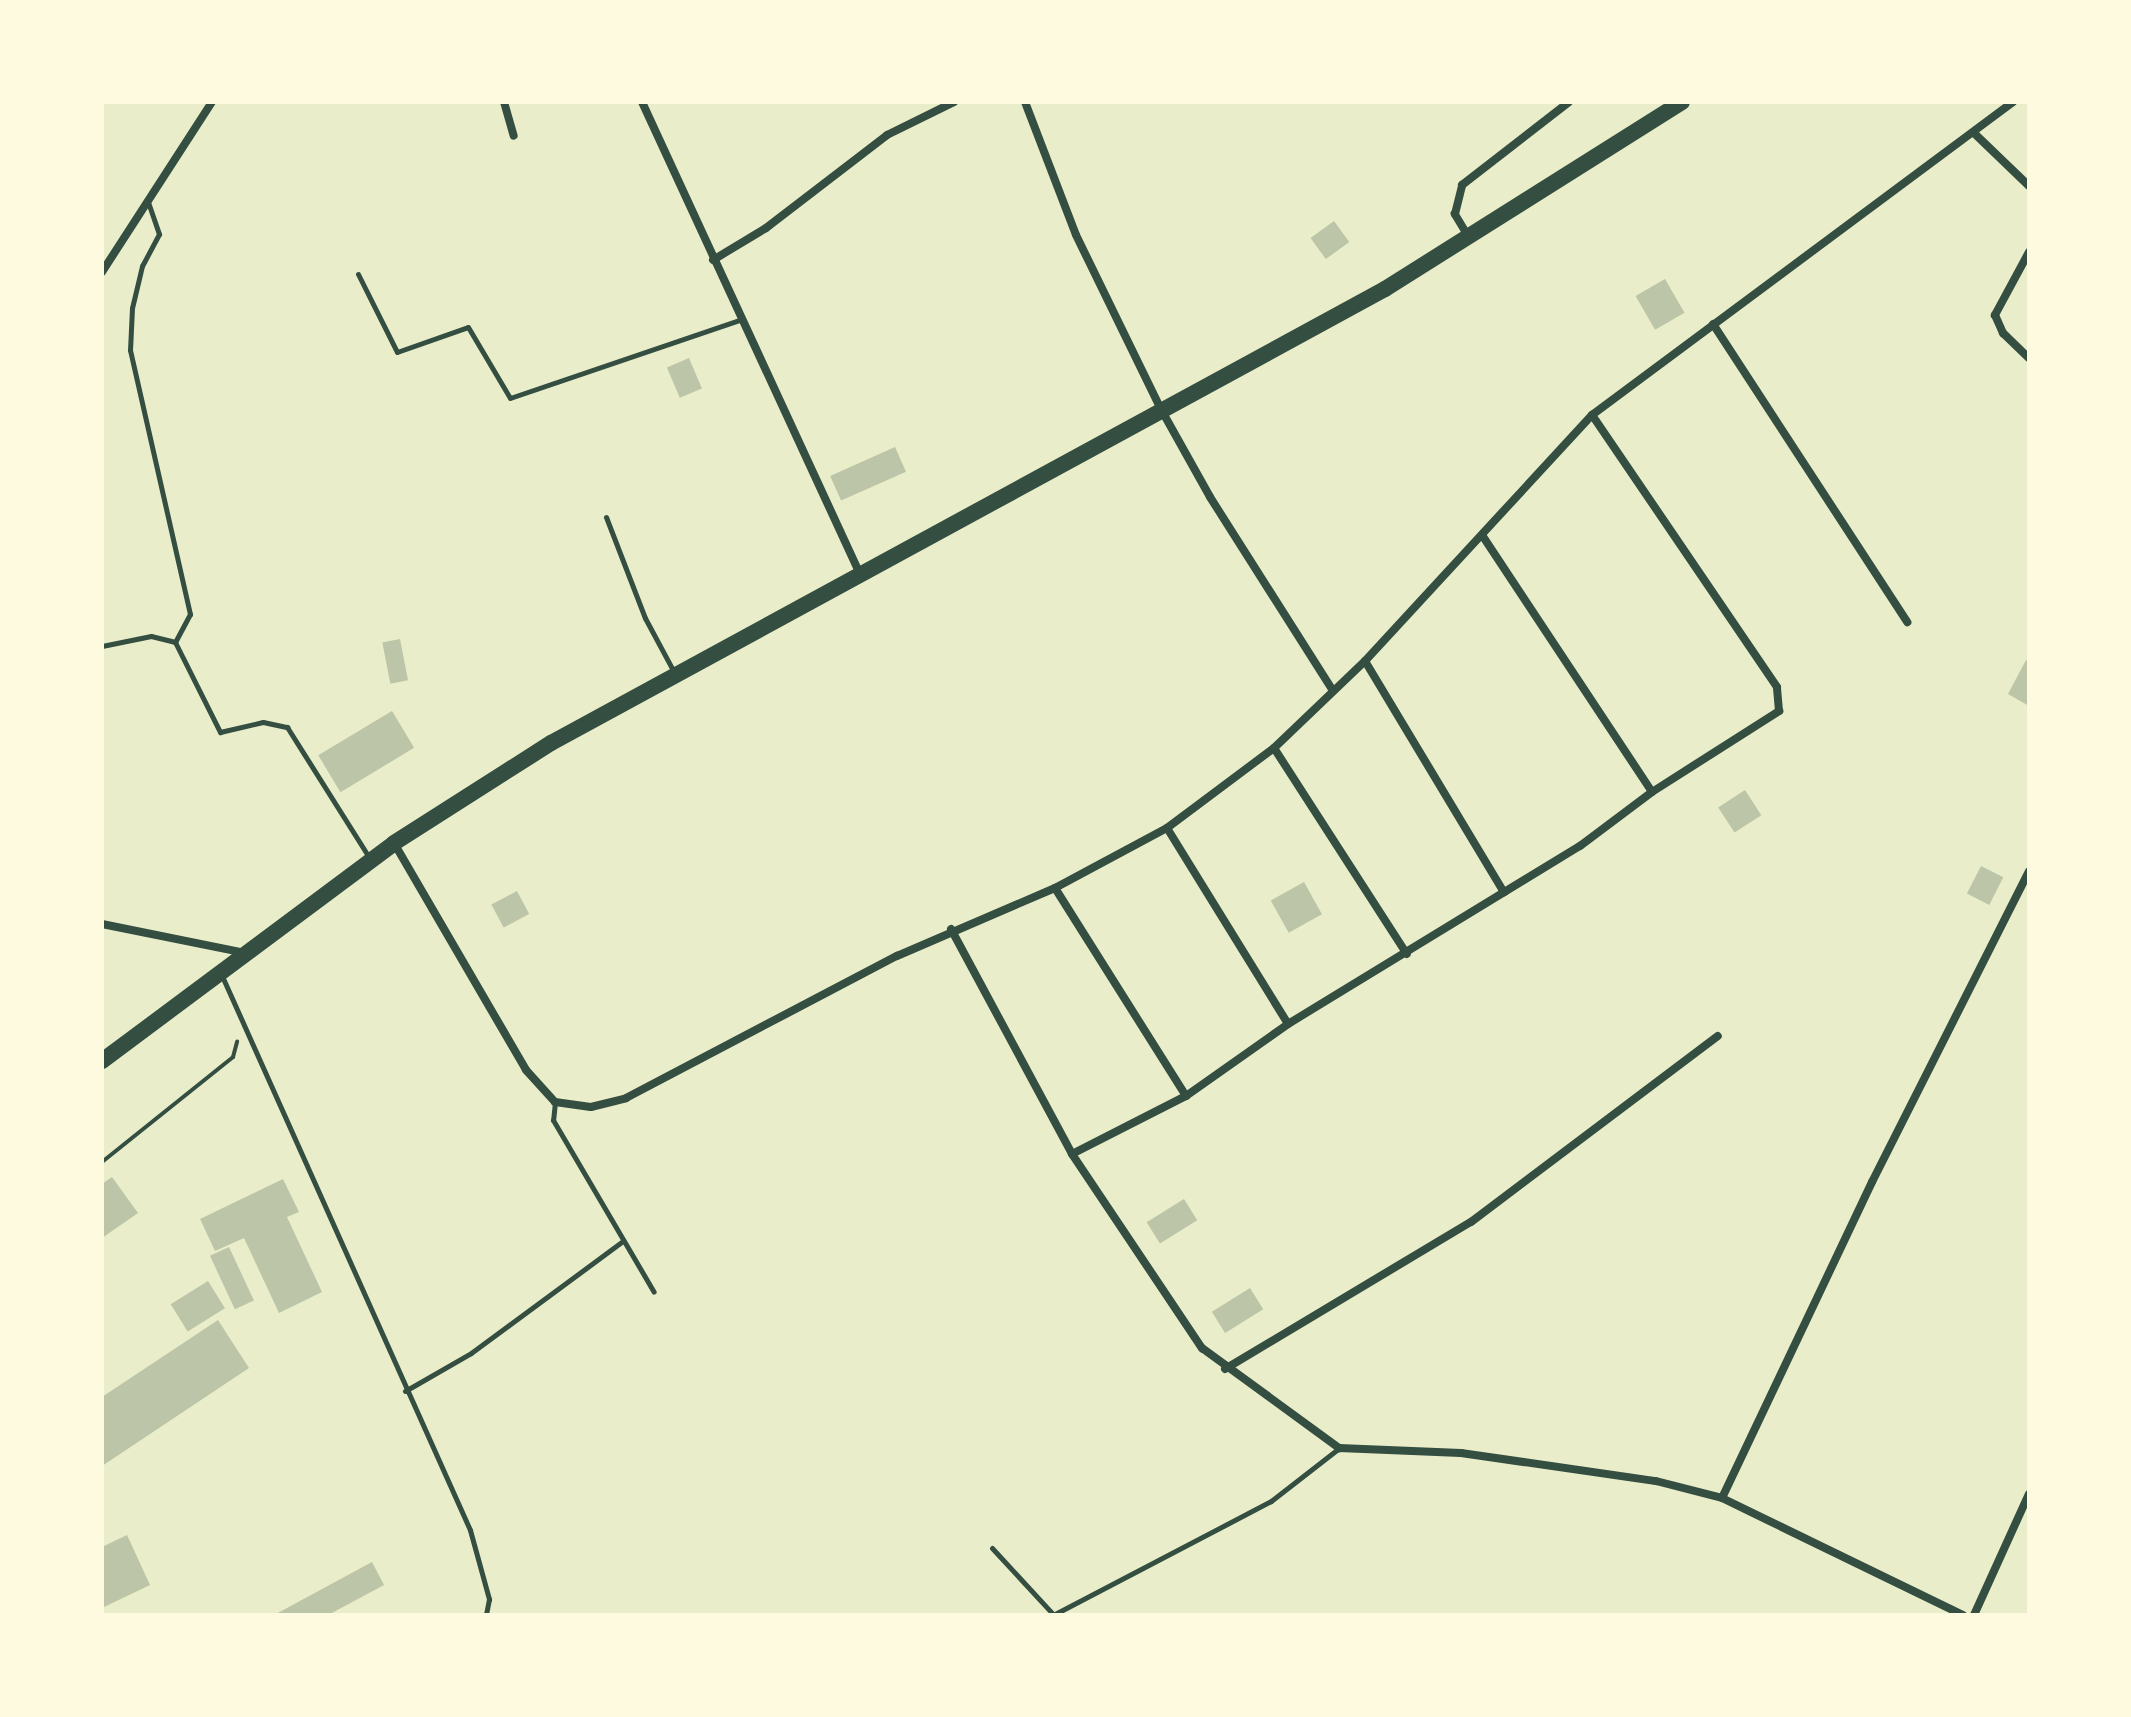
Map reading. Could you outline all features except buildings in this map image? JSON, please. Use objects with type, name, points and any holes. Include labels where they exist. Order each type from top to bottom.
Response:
[{"type":"highway","points":[[102,1061],[394,843],[551,743],[1162,411],[1469,238],[1682,102]]},
{"type":"street","points":[[102,272],[212,102]]},
{"type":"street","points":[[504,102],[514,136]]},
{"type":"street","points":[[642,102],[713,260],[794,422],[860,574]]},
{"type":"street","points":[[713,260],[766,228],[887,135],[954,102]]},
{"type":"street","points":[[1025,102],[1076,235],[1162,411],[1210,497],[1332,689]]},
{"type":"street","points":[[1469,238],[1455,214],[1462,185],[1569,102]]},
{"type":"street","points":[[394,843],[526,1070],[555,1102],[591,1107],[626,1098],[951,929],[1055,888],[1167,828],[1274,748],[1332,689],[1365,661],[1592,415],[1975,134],[2013,102]]},
{"type":"street","points":[[1975,134],[2029,186]]},
{"type":"street","points":[[2029,252],[1995,315],[2003,333],[2029,358]]},
{"type":"street","points":[[1713,324],[1907,622]]},
{"type":"street","points":[[1072,1154],[1186,1096],[1288,1024],[1580,846],[1652,792],[1779,711],[1777,687],[1592,415]]},
{"type":"street","points":[[1482,535],[1652,792]]},
{"type":"street","points":[[1365,661],[1504,892]]},
{"type":"street","points":[[1274,748],[1407,954]]},
{"type":"street","points":[[1167,828],[1288,1024]]},
{"type":"street","points":[[1722,1498],[1872,1182],[2029,871]]},
{"type":"street","points":[[1055,888],[1186,1096]]},
{"type":"street","points":[[102,924],[246,953]]},
{"type":"street","points":[[951,929],[1072,1154],[1202,1348],[1225,1369],[1339,1448],[1461,1453],[1656,1481],[1722,1498],[1963,1615]]},
{"type":"street","points":[[1225,1369],[1471,1222],[1718,1036]]},
{"type":"street","points":[[1974,1615],[2029,1494]]},
{"type":"lane","points":[[148,201],[159,234],[142,266],[132,308],[130,350],[190,614],[175,642]]},
{"type":"lane","points":[[358,274],[397,352],[468,327],[510,398],[742,319]]},
{"type":"lane","points":[[606,517],[645,618],[676,675]]},
{"type":"lane","points":[[102,646],[151,636],[175,642],[220,732],[274,722],[301,741],[371,860]]},
{"type":"lane","points":[[220,973],[470,1530],[489,1599],[486,1615]]},
{"type":"lane","points":[[555,1102],[553,1120],[654,1292]]},
{"type":"lane","points":[[405,1391],[471,1353],[623,1241]]},
{"type":"lane","points":[[992,1548],[1054,1615],[1271,1501],[1339,1448]]},
{"type":"path","points":[[102,1162],[233,1057],[243,1020]]}]
